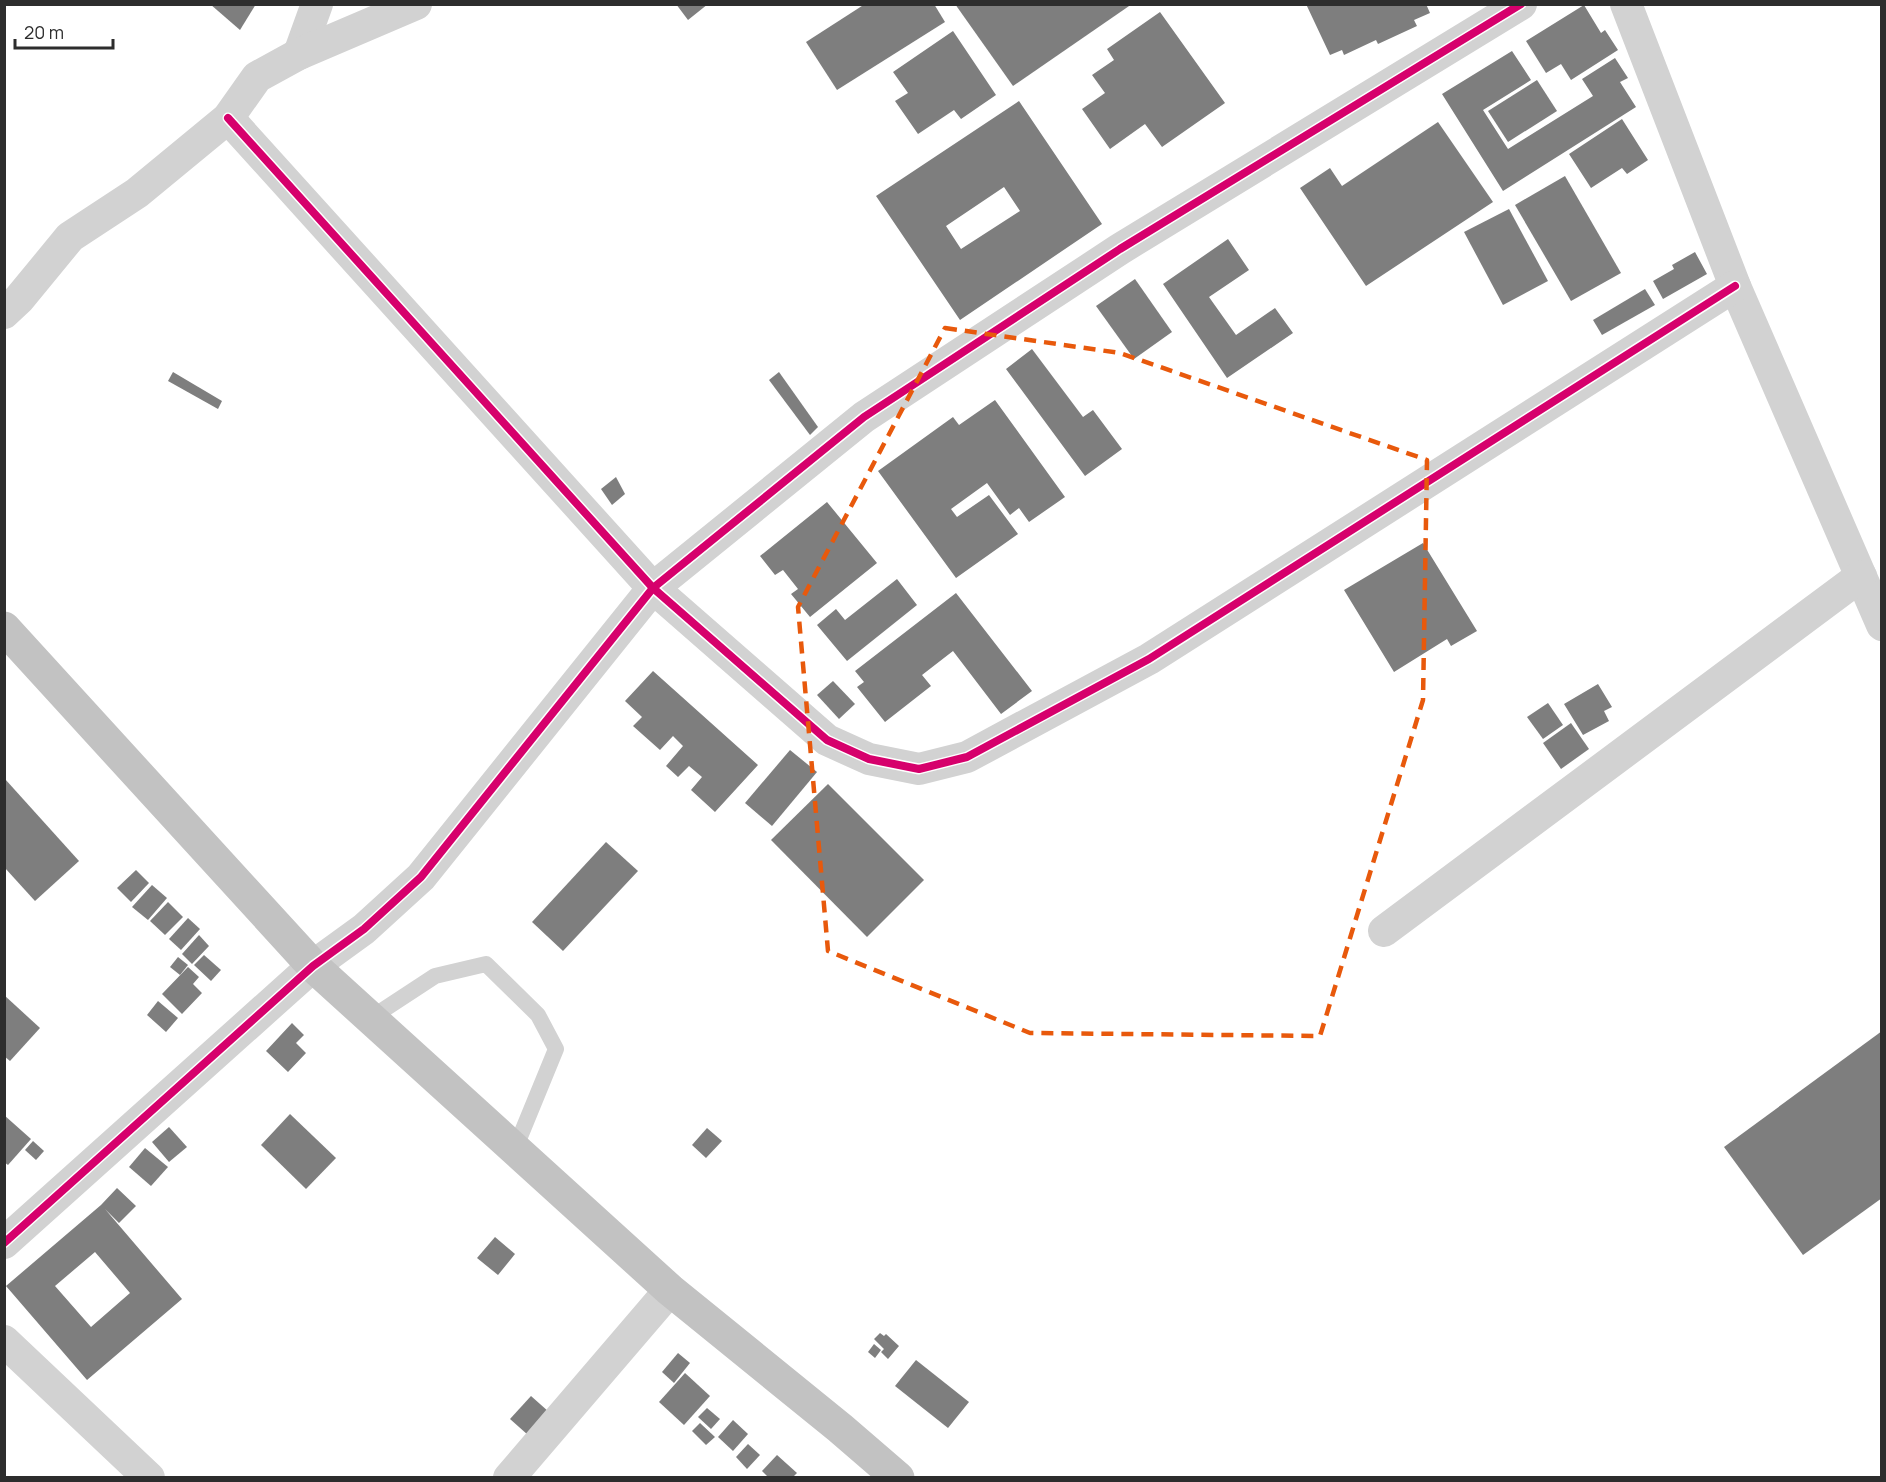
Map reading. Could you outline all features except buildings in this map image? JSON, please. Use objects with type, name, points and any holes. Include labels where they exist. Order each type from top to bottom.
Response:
[{"type":"highway","points":[[4,628],[313,966],[670,1290],[898,1478]]},
{"type":"street","points":[[299,54],[317,4]]},
{"type":"street","points":[[4,313],[19,299],[70,237],[136,193],[228,118],[257,77],[299,54],[416,4]]},
{"type":"street","points":[[4,1244],[313,966],[364,929],[421,877],[653,588],[864,417],[1120,249],[1521,4]]},
{"type":"street","points":[[1626,4],[1735,286],[1881,625]]},
{"type":"street","points":[[228,118],[653,588],[827,740],[868,759],[919,769],[967,757],[1149,658],[1735,286]]},
{"type":"street","points":[[1384,931],[1861,576]]},
{"type":"street","points":[[509,1478],[670,1290]]},
{"type":"street","points":[[4,1341],[149,1478]]},
{"type":"lane","points":[[371,1018],[435,976],[486,964],[537,1015],[556,1049],[515,1149]]},
{"type":"highlighted area","points":[[945,328],[1120,353],[1427,460],[1423,700],[1320,1036],[1030,1033],[828,951],[798,607]]},
{"type":"cycle path","points":[[4,1243],[313,966],[364,929],[421,877],[653,588],[864,417],[1120,249],[1521,4]]},
{"type":"cycle path","points":[[228,118],[653,588],[827,740],[869,759],[919,769],[967,757],[1149,659],[1735,286]]}]
